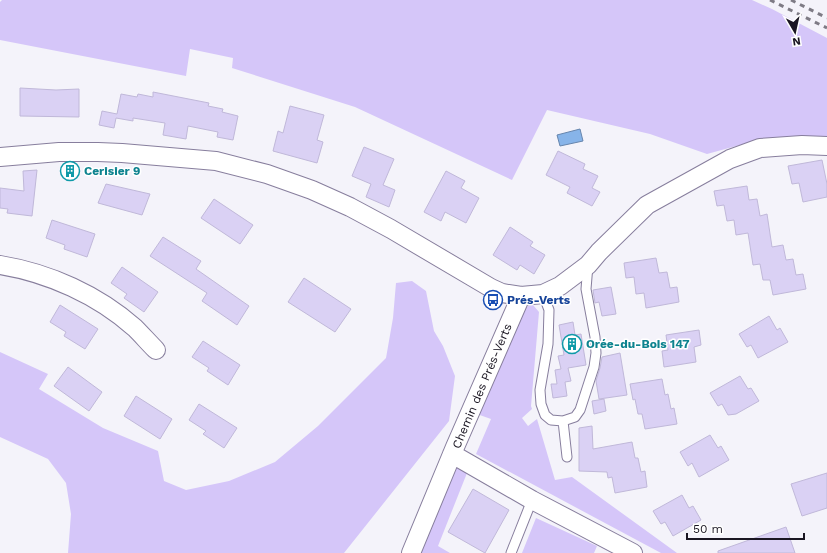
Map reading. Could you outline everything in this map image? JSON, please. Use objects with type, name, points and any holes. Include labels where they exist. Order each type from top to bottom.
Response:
[{"type":"street","points":[[0,157],[59,152],[122,153],[216,161],[267,174],[312,190],[350,207],[391,229],[491,288],[502,293],[521,296],[543,294],[560,286],[588,265],[599,252],[647,205],[730,159],[760,148],[802,145],[827,146]]},
{"type":"street","points":[[0,264],[38,274],[72,287],[103,304],[134,328],[156,350]]},
{"type":"street","name":"Chemin des Prés-Verts","points":[[411,553],[452,454],[521,296]]},
{"type":"street","name":"Chemin des Prés-Verts","points":[[452,454],[532,500],[633,553]]},
{"type":"lane","points":[[543,294],[549,310],[548,344],[540,390],[541,404],[545,415],[552,420],[563,421],[575,417],[580,410],[594,367],[596,353],[595,336],[586,289],[588,265]]},
{"type":"lane","points":[[563,421],[567,457]]},
{"type":"lane","points":[[511,553],[532,500]]},
{"type":"shaded area","points":[[2,0],[752,0],[827,38],[827,139],[778,138],[747,143],[707,154],[650,134],[547,110],[512,180],[355,107],[232,68],[233,58],[190,49],[186,76],[0,40],[0,2]]},
{"type":"shaded area","points":[[412,281],[426,291],[434,331],[443,346],[455,376],[449,421],[344,553],[68,553],[71,514],[66,483],[48,459],[0,437],[0,352],[48,374],[39,389],[103,428],[158,451],[164,481],[186,490],[229,481],[275,462],[318,426],[386,358],[393,318],[396,283]]},
{"type":"shaded area","points":[[529,305],[533,305],[539,312],[531,406],[532,409],[522,418],[528,426],[537,419],[555,480],[572,477],[677,553],[661,553],[476,454],[491,419],[474,413],[520,314]]},
{"type":"shaded area","points":[[453,466],[467,473],[438,546],[450,553],[417,553]]},
{"type":"shaded area","points":[[536,518],[597,546],[594,553],[522,553]]},
{"type":"water","points":[[580,129],[583,141],[560,146],[557,135]]},
{"type":"building","points":[[20,88],[56,90],[79,89],[79,117],[20,116]]},
{"type":"building","points":[[153,92],[209,103],[208,106],[223,109],[222,112],[238,116],[233,140],[217,137],[218,132],[188,126],[186,139],[163,135],[165,123],[133,118],[133,121],[116,118],[114,128],[99,125],[102,111],[117,114],[121,94],[137,97],[138,94],[153,97]]},
{"type":"building","points":[[290,106],[324,115],[317,140],[323,142],[317,163],[273,151],[278,131],[283,133]]},
{"type":"building","points":[[364,147],[394,159],[383,185],[395,190],[389,207],[366,197],[371,184],[352,176]]},
{"type":"building","points":[[558,151],[585,164],[583,169],[598,176],[592,188],[600,192],[592,206],[567,193],[570,187],[546,175]]},
{"type":"building","points":[[822,160],[827,184],[827,197],[803,202],[799,183],[792,184],[788,166]]},
{"type":"building","points":[[37,170],[32,216],[7,213],[8,209],[0,208],[0,188],[24,191],[23,171]]},
{"type":"building","points":[[446,171],[465,181],[461,188],[479,198],[466,223],[445,212],[441,221],[424,212]]},
{"type":"building","points":[[106,184],[150,194],[142,215],[98,203]]},
{"type":"building","points":[[747,186],[749,200],[757,199],[760,216],[767,214],[772,247],[783,245],[786,260],[793,259],[796,275],[803,274],[806,289],[773,295],[770,280],[763,280],[760,264],[753,265],[748,233],[736,235],[734,220],[727,221],[724,205],[717,206],[714,191]]},
{"type":"building","points":[[214,199],[253,225],[240,244],[201,218]]},
{"type":"building","points":[[52,220],[95,234],[87,257],[64,249],[65,245],[46,238]]},
{"type":"building","points":[[510,227],[533,242],[530,246],[545,255],[534,274],[520,265],[517,270],[493,255]]},
{"type":"building","points":[[163,237],[201,261],[196,269],[249,306],[237,325],[202,301],[207,293],[150,256]]},
{"type":"building","points":[[656,258],[659,273],[667,272],[670,288],[677,287],[679,302],[646,308],[644,293],[636,294],[634,277],[626,278],[624,263]]},
{"type":"building","points":[[122,267],[158,292],[144,312],[124,298],[127,294],[111,283]]},
{"type":"building","points":[[304,278],[351,309],[335,332],[288,302]]},
{"type":"building","points":[[611,287],[616,314],[602,316],[599,302],[595,303],[593,290]]},
{"type":"building","points":[[60,305],[98,329],[85,349],[64,336],[66,332],[50,322]]},
{"type":"building","points":[[769,316],[777,330],[780,328],[788,342],[758,358],[751,345],[747,347],[739,334]]},
{"type":"building","points":[[573,322],[575,335],[581,334],[586,365],[568,368],[571,381],[565,382],[567,396],[553,398],[551,384],[557,384],[555,370],[561,369],[558,356],[564,355],[559,325]]},
{"type":"building","points":[[699,330],[701,345],[694,347],[696,362],[664,367],[662,351],[668,350],[666,335]]},
{"type":"building","points":[[203,341],[240,365],[228,385],[207,371],[209,368],[192,357]]},
{"type":"building","points":[[620,353],[627,395],[599,399],[596,381],[602,357]]},
{"type":"building","points":[[68,367],[102,392],[89,411],[54,386]]},
{"type":"building","points":[[740,376],[748,389],[751,388],[759,401],[736,414],[728,415],[722,404],[718,406],[710,393]]},
{"type":"building","points":[[662,379],[665,395],[668,394],[671,409],[674,408],[677,424],[645,429],[642,414],[638,414],[635,399],[633,400],[630,384]]},
{"type":"building","points":[[136,396],[172,419],[160,439],[124,416]]},
{"type":"building","points":[[604,399],[606,411],[594,414],[592,401]]},
{"type":"building","points":[[199,404],[237,428],[224,448],[203,434],[206,431],[189,420]]},
{"type":"building","points":[[592,426],[593,449],[632,442],[635,458],[638,458],[641,472],[645,471],[647,487],[615,493],[612,477],[608,478],[607,472],[579,471],[579,428]]},
{"type":"building","points":[[710,435],[718,448],[721,446],[729,460],[699,477],[692,463],[688,466],[680,452]]},
{"type":"building","points":[[827,473],[827,508],[802,516],[791,484]]},
{"type":"building","points":[[473,489],[509,510],[485,553],[448,532]]},
{"type":"building","points":[[682,495],[689,508],[693,506],[701,520],[673,536],[665,522],[661,524],[653,511]]},
{"type":"building","points":[[786,527],[795,553],[718,553],[718,551]]},
{"type":"railway","points":[[770,0],[827,28]]},
{"type":"railway","points":[[791,0],[827,18]]},
{"type":"place","name":"Cerisier 9","points":[[70,171]]},
{"type":"place","name":"Prés-Verts","points":[[493,300]]},
{"type":"place","name":"Orée-du-Bois 147","points":[[572,344]]}]
